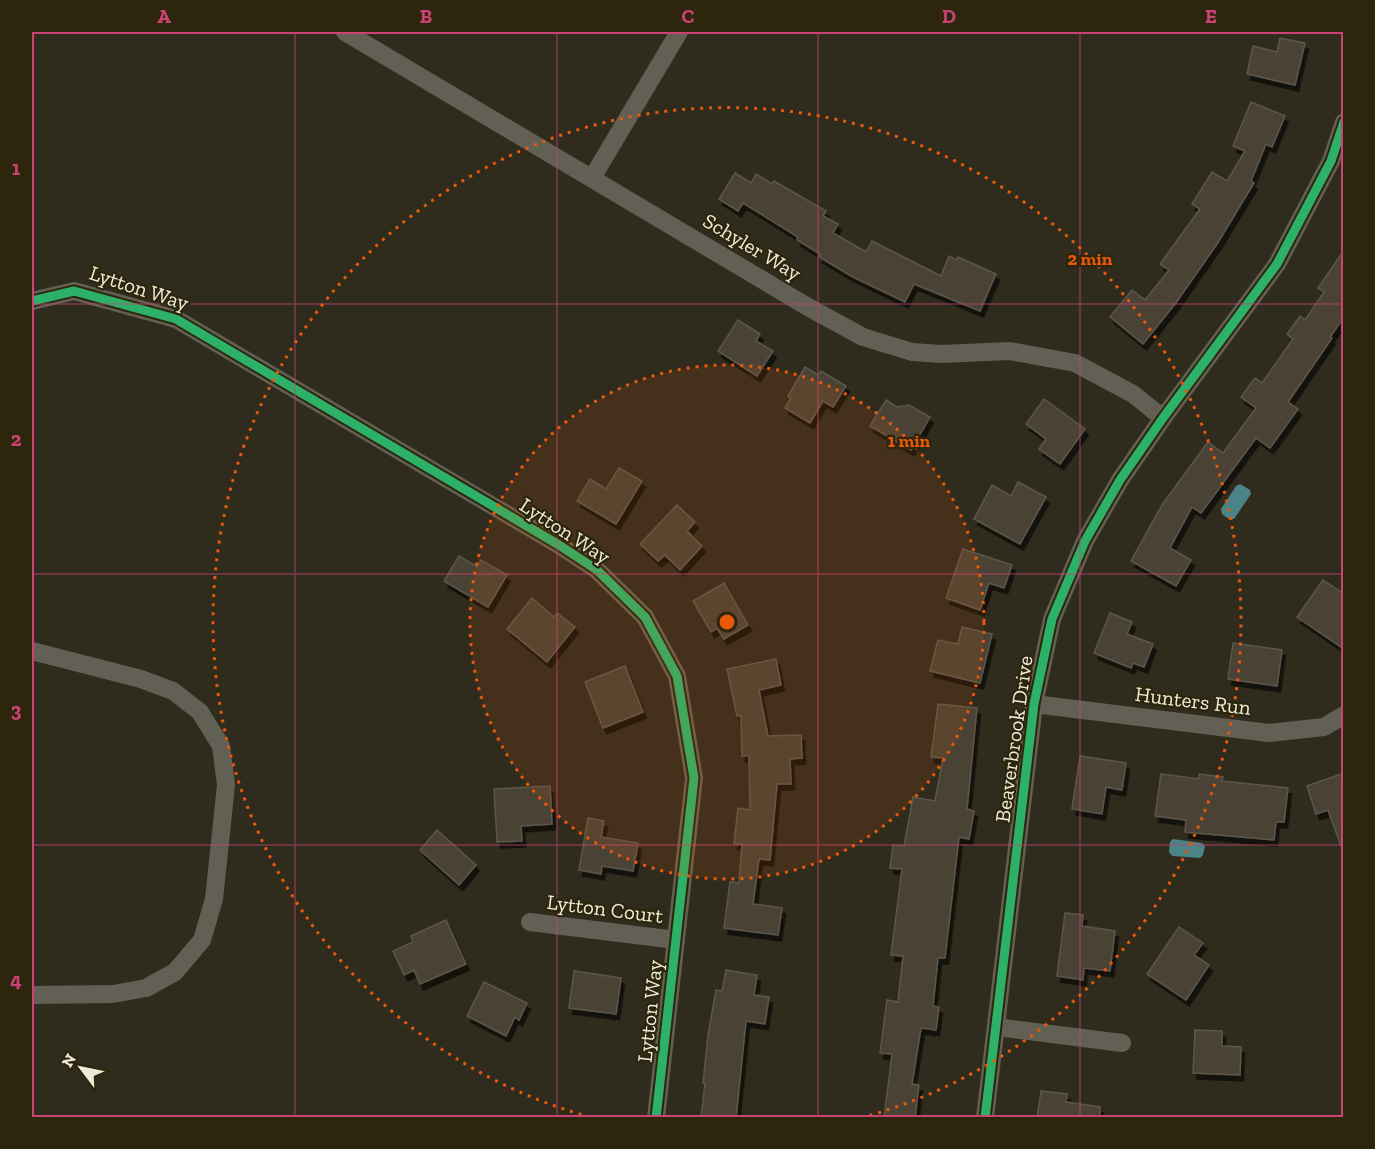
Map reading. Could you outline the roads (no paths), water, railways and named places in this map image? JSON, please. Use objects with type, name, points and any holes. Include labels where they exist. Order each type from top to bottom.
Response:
[{"type":"street","name":"Schyler Way","points":[[345,32],[808,307],[863,337],[912,352],[941,354],[1010,351],[1075,363],[1133,394],[1163,418]]},
{"type":"street","points":[[592,178],[679,32]]},
{"type":"street","name":"Beaverbrook Drive","points":[[985,1118],[1034,704],[1052,619],[1085,541],[1120,480],[1277,264],[1331,161],[1344,122]]},
{"type":"street","name":"Lytton Way","points":[[32,301],[74,291],[176,319],[559,545],[597,570],[645,617],[677,676],[694,778],[656,1118]]},
{"type":"street","points":[[32,651],[141,679],[173,691],[200,712],[221,746],[226,786],[214,899],[202,940],[175,972],[146,988],[113,994],[32,994]]},
{"type":"street","name":"Hunters Run","points":[[1034,704],[1269,733],[1324,727],[1344,715]]},
{"type":"street","name":"Lytton Court","points":[[530,922],[676,940]]},
{"type":"street","points":[[996,1028],[1122,1042]]},
{"type":"water","points":[[1240,484],[1250,490],[1251,494],[1234,519],[1229,519],[1222,514],[1221,509],[1236,486]]},
{"type":"water","points":[[1173,839],[1202,843],[1205,846],[1203,855],[1200,858],[1172,856],[1169,852],[1170,842]]}]
